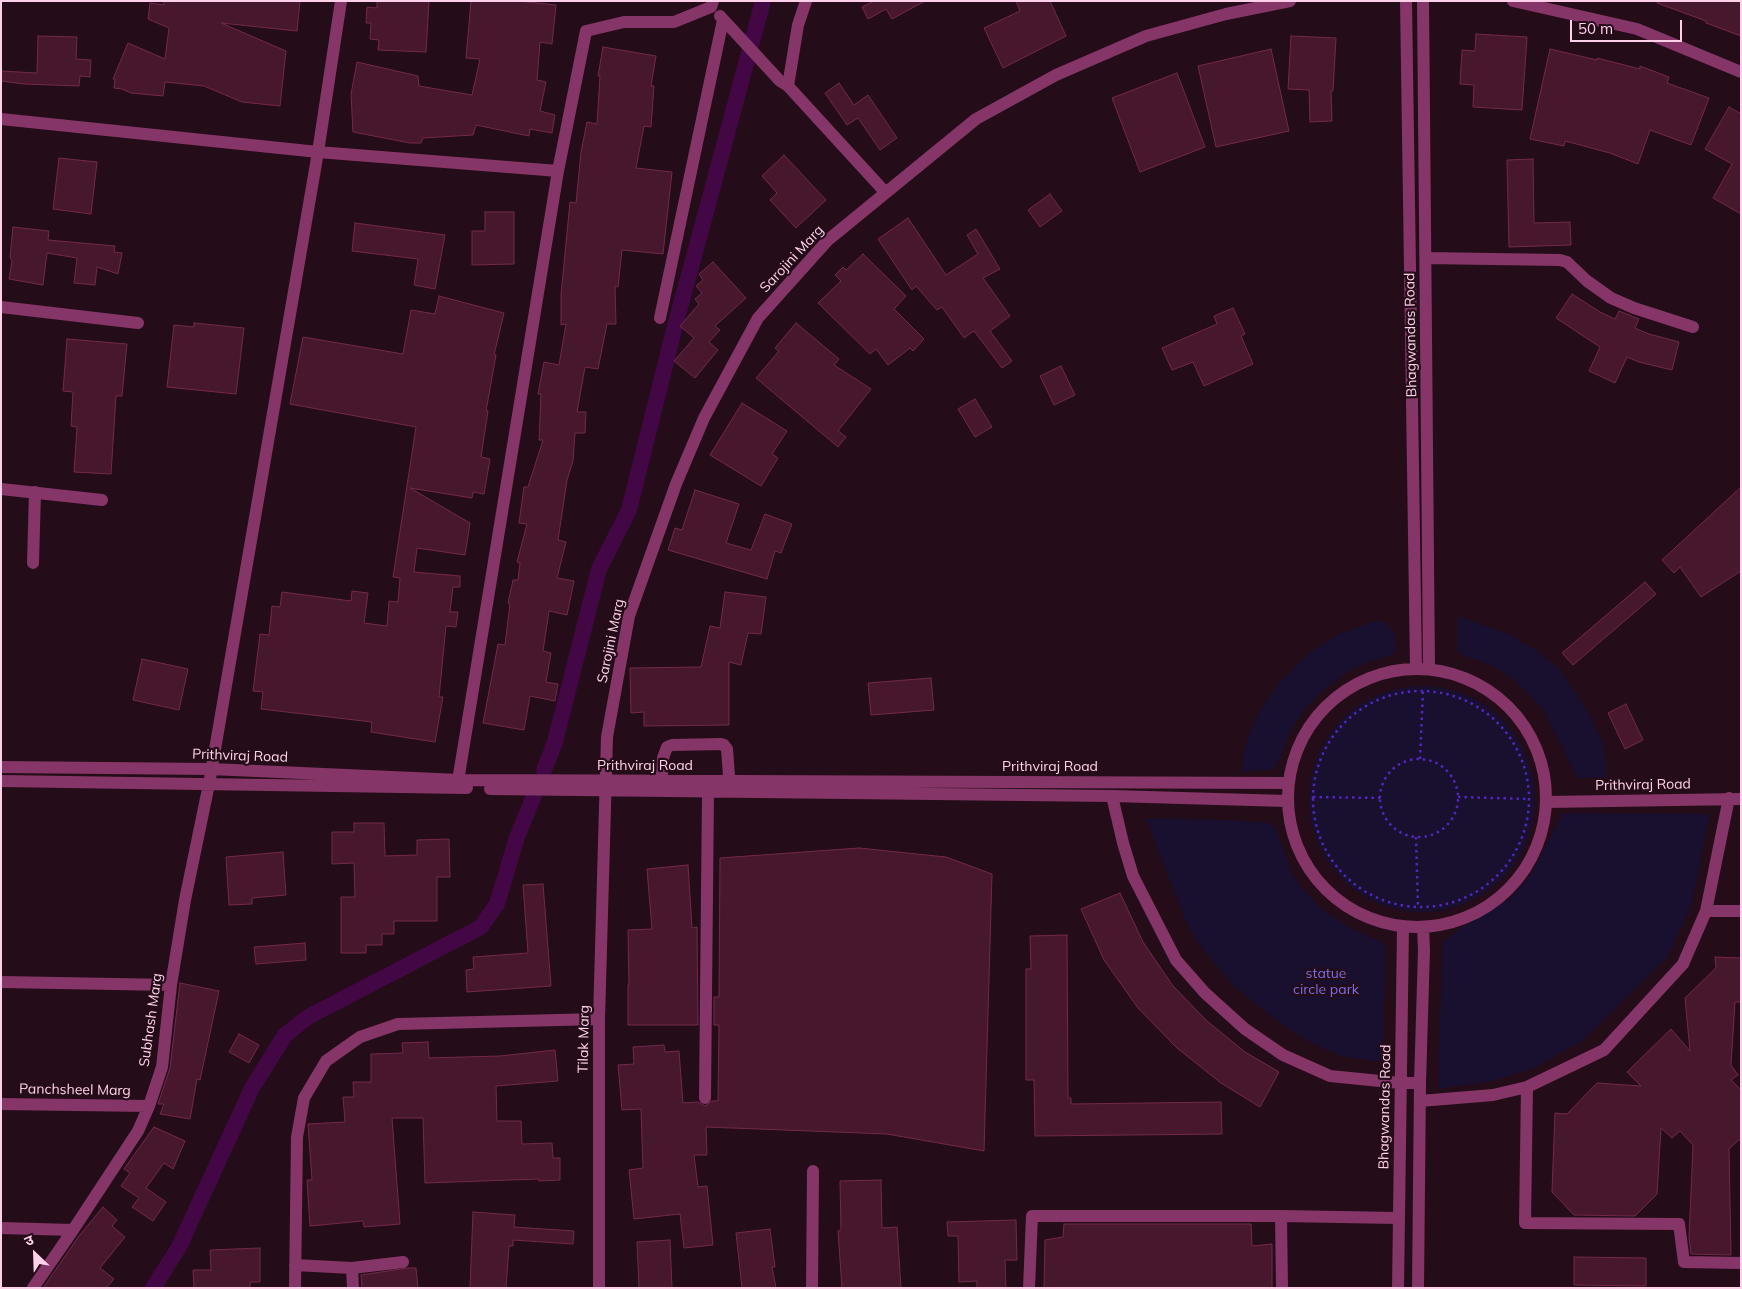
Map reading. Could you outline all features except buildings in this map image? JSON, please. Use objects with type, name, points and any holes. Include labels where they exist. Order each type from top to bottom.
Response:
[{"type":"street","name":"Subhash Marg","points":[[33,1288],[138,1131],[149,1106],[162,1067],[171,985],[185,900],[209,784],[318,152],[341,1]]},
{"type":"street","points":[[784,83],[798,25],[806,1]]},
{"type":"street","name":"Sarojini Marg","points":[[606,786],[607,736],[629,616],[676,484],[704,418],[758,318],[828,240],[976,120],[1056,75],[1146,36],[1226,14],[1290,1]]},
{"type":"street","name":"Bhagwandas Road","points":[[1406,1],[1416,668]]},
{"type":"street","name":"Bhagwandas Road","points":[[1423,1],[1430,669]]},
{"type":"street","points":[[1512,1],[1637,29],[1741,72]]},
{"type":"street","points":[[458,784],[558,171],[586,31],[624,22],[674,22],[710,3],[885,192]]},
{"type":"street","points":[[660,318],[724,20]]},
{"type":"street","points":[[1,119],[318,152],[558,171]]},
{"type":"street","points":[[1426,258],[1560,260],[1567,262],[1587,281],[1611,298],[1634,308],[1694,326]]},
{"type":"street","points":[[1,307],[138,323]]},
{"type":"street","points":[[1,489],[102,500]]},
{"type":"street","points":[[34,563],[35,492]]},
{"type":"street","points":[[1416,668],[1457,675],[1482,686],[1505,702],[1523,723],[1537,747],[1545,774],[1547,802],[1538,844],[1529,863],[1517,880],[1501,896],[1465,918],[1444,924],[1403,927],[1377,921],[1352,910],[1331,895],[1313,876],[1299,853],[1290,828],[1287,801],[1288,783],[1294,757],[1305,733],[1321,711],[1334,699],[1364,680],[1389,672],[1416,668]]},
{"type":"street","points":[[662,786],[662,758],[667,747],[672,745],[720,744],[724,745],[727,749],[730,787]]},
{"type":"street","name":"Prithviraj Road","points":[[1,767],[211,769],[458,784]]},
{"type":"street","name":"Prithviraj Road","points":[[1,781],[730,787],[1287,801]]},
{"type":"street","name":"Prithviraj Road","points":[[662,786],[708,792],[730,787],[1288,783]]},
{"type":"street","name":"Tilak Marg","points":[[599,1288],[599,1019],[606,786]]},
{"type":"street","points":[[705,1098],[708,792]]},
{"type":"street","points":[[1112,796],[1133,876],[1176,960],[1205,993],[1245,1029],[1283,1055],[1330,1076],[1400,1083],[1420,1083]]},
{"type":"street","points":[[1420,1101],[1492,1095],[1527,1088],[1604,1050],[1683,964],[1706,911],[1735,798]]},
{"type":"street","name":"Prithviraj Road","points":[[1547,802],[1735,798]]},
{"type":"street","points":[[1706,911],[1741,912]]},
{"type":"street","name":"Bhagwandas Road","points":[[1398,1288],[1403,927]]},
{"type":"street","points":[[1418,1288],[1423,927]]},
{"type":"street","points":[[1,982],[171,985]]},
{"type":"street","points":[[295,1288],[297,1137],[304,1098],[326,1061],[360,1037],[398,1024],[599,1019]]},
{"type":"street","points":[[1527,1088],[1525,1223],[1679,1224],[1684,1262],[1741,1263]]},
{"type":"street","name":"Panchsheel Marg","points":[[1,1104],[149,1106]]},
{"type":"street","points":[[812,1288],[813,1171]]},
{"type":"street","points":[[1030,1288],[1032,1216],[1398,1218]]},
{"type":"street","points":[[1281,1216],[1282,1288]]},
{"type":"street","points":[[1,1228],[73,1230]]},
{"type":"street","points":[[295,1265],[352,1268],[404,1262]]},
{"type":"street","points":[[352,1268],[353,1288]]},
{"type":"path","points":[[1420,759],[1423,691]]},
{"type":"path","points":[[1423,691],[1455,697],[1483,711],[1496,722],[1511,740],[1522,762],[1527,777],[1528,799],[1526,825],[1520,840],[1504,868],[1492,880],[1480,889],[1450,903],[1418,907],[1381,900],[1364,892],[1349,881],[1336,867],[1318,834],[1312,797],[1314,779],[1328,744],[1353,715],[1368,705],[1386,697],[1423,691]]},
{"type":"path","points":[[1420,759],[1437,763],[1450,774],[1457,789],[1458,797],[1452,818],[1445,826],[1436,833],[1416,837],[1405,834],[1390,824],[1381,807],[1380,798],[1383,782],[1392,770],[1405,761],[1420,759]]},
{"type":"path","points":[[1312,797],[1380,798]]},
{"type":"path","points":[[1458,797],[1528,799]]},
{"type":"path","points":[[1416,837],[1418,907]]},
{"type":"green space","points":[[1460,617],[1504,632],[1536,650],[1559,668],[1590,715],[1603,742],[1607,777],[1577,777],[1545,712],[1526,691],[1513,679],[1493,666],[1461,654],[1458,650],[1458,619]]},
{"type":"green space","points":[[1376,621],[1385,621],[1395,634],[1396,646],[1394,654],[1363,664],[1346,673],[1317,696],[1304,710],[1291,731],[1275,769],[1242,772],[1244,750],[1252,728],[1259,712],[1280,682],[1306,656],[1323,644],[1341,633]]},
{"type":"green space","points":[[1411,686],[1433,686],[1465,694],[1475,699],[1494,711],[1510,727],[1527,756],[1533,777],[1535,799],[1533,821],[1527,842],[1510,871],[1494,887],[1465,904],[1433,912],[1411,912],[1379,904],[1369,899],[1350,887],[1334,871],[1317,842],[1309,810],[1309,788],[1317,756],[1322,746],[1334,727],[1350,711],[1379,694]]},
{"type":"green space","points":[[1563,813],[1710,814],[1692,904],[1668,957],[1584,1040],[1534,1068],[1494,1081],[1438,1089],[1443,942],[1461,928],[1510,898],[1531,874]]},
{"type":"green space","name":"statue circle park","points":[[1146,818],[1232,820],[1268,823],[1276,828],[1292,873],[1303,889],[1321,908],[1347,926],[1382,942],[1386,946],[1383,1062],[1344,1057],[1321,1047],[1300,1036],[1274,1018],[1235,987],[1199,944],[1184,917]]},
{"type":"waterway","points":[[544,770],[555,742],[599,569],[629,510],[674,330],[763,1]]},
{"type":"waterway","points":[[153,1288],[179,1247],[252,1088],[285,1035],[308,1017],[481,927],[497,904],[517,837],[534,796]]}]
